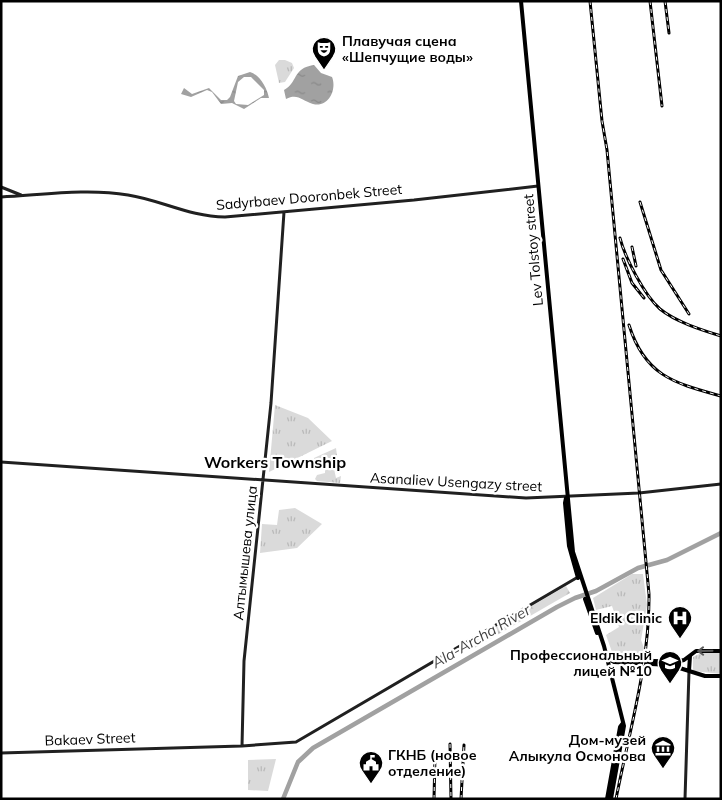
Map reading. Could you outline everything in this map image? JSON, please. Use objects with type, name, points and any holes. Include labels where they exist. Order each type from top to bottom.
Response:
[{"type":"main road","name":"Lev Tolstoy street","points":[[521,1],[569,546],[605,656],[623,723],[624,732],[611,799]]},
{"type":"main road","name":"Sadyrbaev Dooronbek Street","points":[[1,198],[110,193],[130,195],[197,214],[215,217],[284,212],[538,186]]},
{"type":"main road","name":"Sadyrbaev Dooronbek Street","points":[[1,188],[24,196]]},
{"type":"main road","name":"Алтымышева улица","points":[[242,746],[244,661],[264,480],[284,212]]},
{"type":"main road","name":"Asanaliev Usengazy street","points":[[1,462],[526,498],[566,498],[639,493],[721,484]]},
{"type":"main road","name":"Bakaev Street","points":[[1,753],[286,744],[304,739],[579,577]]},
{"type":"main road","name":"Lev Tolstoy street","points":[[587,600],[604,646],[605,656]]},
{"type":"main road","points":[[604,646],[613,661]]},
{"type":"main road","points":[[613,661],[675,662],[690,656],[696,651],[721,651]]},
{"type":"main road","points":[[605,656],[613,661],[670,665],[705,676],[721,676]]},
{"type":"main road","points":[[685,799],[690,656]]},
{"type":"main road","points":[[608,669],[613,661]]},
{"type":"main road","points":[[607,799],[620,727],[623,723]]},
{"type":"green space","points":[[279,60],[292,63],[294,68],[285,82],[279,83],[275,65]]},
{"type":"green space","points":[[275,405],[308,418],[332,441],[269,472]]},
{"type":"green space","points":[[336,448],[338,463],[333,464],[336,478],[341,476],[340,483],[317,481],[315,479],[317,475],[325,473],[325,463],[317,465],[314,458]]},
{"type":"green space","points":[[295,508],[322,524],[297,548],[260,553],[262,524],[277,525],[279,510]]},
{"type":"green space","points":[[632,574],[643,574],[647,605],[641,640],[644,648],[642,657],[612,652],[606,635],[619,627],[612,606],[596,610],[593,598]]},
{"type":"green space","points":[[566,586],[570,593],[471,650],[467,644]]},
{"type":"green space","points":[[701,653],[721,653],[721,674],[693,671],[693,657]]},
{"type":"green space","points":[[276,759],[268,791],[248,790],[248,760]]},
{"type":"water","points":[[314,65],[321,73],[332,77],[333,87],[330,97],[319,104],[313,104],[297,97],[286,99],[284,90],[292,84],[302,69]]},
{"type":"water","points":[[250,72],[257,76],[267,90],[269,98],[261,98],[244,109],[232,103],[221,104],[212,92],[207,90],[191,97],[181,94],[184,88],[192,94],[209,88],[221,100],[227,100],[238,76]],"holes":[[[244,77],[251,77],[264,90],[264,95],[248,105],[236,104],[234,101],[238,82]]]},
{"type":"waterway","name":"Ala-Archa River","points":[[283,799],[298,762],[313,748],[557,607],[596,591],[638,568],[667,560],[721,533]]},
{"type":"railway","points":[[590,1],[602,121],[607,150],[649,594],[646,645],[638,697],[616,799]]},
{"type":"railway","points":[[650,1],[662,106]]},
{"type":"railway","points":[[665,1],[669,33]]},
{"type":"railway","points":[[640,202],[661,270],[689,314]]},
{"type":"railway","points":[[620,238],[636,276],[660,309],[681,322],[721,336]]},
{"type":"railway","points":[[632,247],[636,266]]},
{"type":"railway","points":[[623,259],[632,283],[644,298]]},
{"type":"railway","points":[[629,325],[644,356],[663,375],[689,387],[721,396]]},
{"type":"railway","points":[[450,744],[451,799]]},
{"type":"railway","points":[[461,799],[464,745]]},
{"type":"railway","points":[[434,799],[435,756]]},
{"type":"place","name":"Плавучая сцена «Шепчущие воды»","points":[[324,70]]},
{"type":"place","name":"Eldik Clinic","points":[[680,639]]},
{"type":"place","name":"Профессиональный лицей №10","points":[[670,684]]},
{"type":"place","name":"Дом-музей Алыкула Осмонова","points":[[663,769]]},
{"type":"place","name":"ГКНБ (новое отделение)","points":[[371,784]]},
{"type":"district","name":"Workers Township","points":[[275,462]]}]
